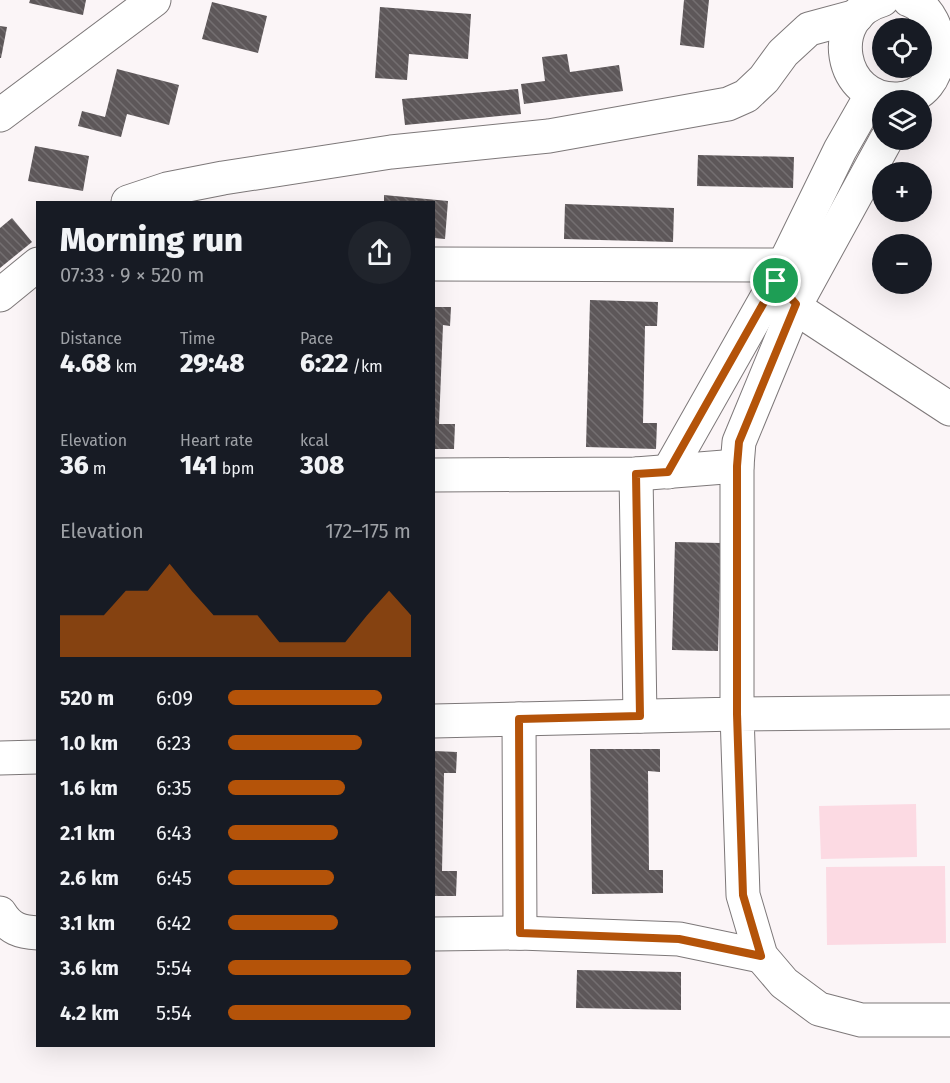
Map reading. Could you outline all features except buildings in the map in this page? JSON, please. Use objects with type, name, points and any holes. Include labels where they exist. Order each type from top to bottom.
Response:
[{"type":"street","points":[[0,115],[154,0]]},
{"type":"street","points":[[909,0],[926,8],[936,17],[946,41],[937,77],[910,90]]},
{"type":"street","points":[[131,201],[167,189],[245,175],[391,152],[549,136],[728,104],[746,96],[764,79],[783,53],[809,28],[858,5]]},
{"type":"street","points":[[858,5],[845,49],[847,63],[852,75],[872,94],[840,150],[785,283],[739,442],[737,466],[737,714],[743,895],[761,956],[784,983],[819,1009],[861,1020],[950,1020]]},
{"type":"street","points":[[791,46],[833,42],[842,45],[845,49]]},
{"type":"street","points":[[668,472],[785,283],[879,150]]},
{"type":"street","points":[[435,264],[785,283]]},
{"type":"street","points":[[0,295],[36,266]]},
{"type":"street","points":[[785,283],[805,314],[950,409]]},
{"type":"street","points":[[435,475],[636,474],[737,466]]},
{"type":"street","points":[[636,474],[640,716]]},
{"type":"street","points":[[435,721],[950,712]]},
{"type":"street","points":[[519,719],[520,933]]},
{"type":"street","points":[[0,758],[36,757]]},
{"type":"street","points":[[0,914],[7,925],[22,932],[36,933]]},
{"type":"street","points":[[435,934],[520,933],[679,939],[761,956]]},
{"type":"shaded area","points":[[916,804],[917,857],[821,859],[819,806]]},
{"type":"shaded area","points":[[945,866],[946,943],[827,945],[826,867]]},
{"type":"route","points":[[776,281],[796,304],[739,442],[737,466],[737,714],[743,895],[761,956],[679,939],[520,933],[519,719],[640,716],[636,474],[668,472],[776,281]]}]
